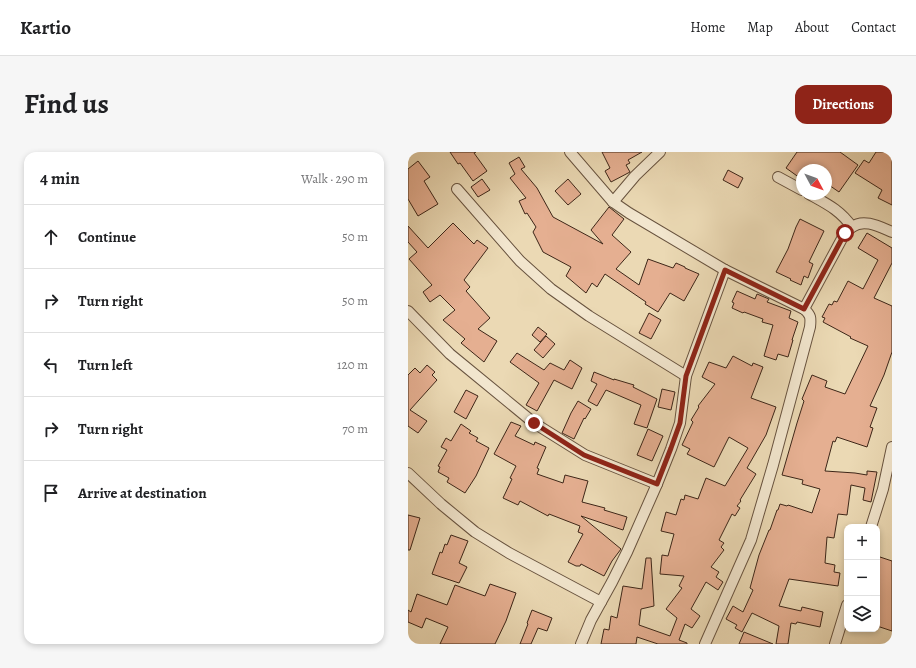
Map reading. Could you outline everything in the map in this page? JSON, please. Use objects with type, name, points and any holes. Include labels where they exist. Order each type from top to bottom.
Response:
[{"type":"street","points":[[570,152],[613,202],[642,222],[725,270],[804,309],[809,313],[811,318],[810,327],[774,465],[751,540],[705,644]]},
{"type":"street","points":[[613,202],[635,176],[660,152]]},
{"type":"street","points":[[778,177],[796,187]]},
{"type":"street","points":[[457,189],[520,261],[552,289],[589,316],[686,376]]},
{"type":"street","points":[[820,200],[841,214],[852,227]]},
{"type":"street","points":[[804,309],[845,233],[858,224],[870,224],[892,232]]},
{"type":"street","points":[[581,644],[591,620],[627,552],[671,448],[680,423],[686,376],[725,270]]},
{"type":"street","points":[[408,311],[450,354],[534,423],[584,455],[657,484]]},
{"type":"street","points":[[872,524],[883,490],[892,446]]},
{"type":"street","points":[[408,473],[441,504],[475,532],[510,553],[601,602]]},
{"type":"street","points":[[835,644],[844,616]]},
{"type":"building","points":[[450,152],[476,152],[474,153],[487,171],[473,181]]},
{"type":"building","points":[[602,152],[642,152],[628,160],[630,163],[626,165],[630,172],[611,182],[605,171],[610,168]]},
{"type":"building","points":[[797,152],[840,152],[858,165],[839,192],[832,187],[832,164],[796,164],[796,175],[786,168]]},
{"type":"building","points":[[876,152],[892,152],[892,205],[878,198],[882,190],[855,173],[864,160],[869,163]]},
{"type":"building","points":[[519,157],[525,167],[521,169],[537,188],[553,217],[603,244],[591,230],[609,207],[624,219],[612,235],[631,252],[616,269],[639,285],[648,259],[673,268],[676,263],[699,274],[684,301],[670,293],[658,312],[605,274],[597,287],[592,283],[586,293],[566,276],[571,267],[543,252],[533,232],[536,227],[527,213],[525,214],[519,201],[526,198],[510,178],[515,174],[509,163]]},
{"type":"building","points":[[418,161],[430,177],[424,181],[438,204],[418,216],[408,199],[408,169]]},
{"type":"building","points":[[728,170],[743,178],[738,188],[723,180]]},
{"type":"building","points":[[482,179],[490,190],[478,197],[471,187]]},
{"type":"building","points":[[568,179],[581,194],[568,205],[555,191]]},
{"type":"building","points":[[800,219],[824,231],[809,262],[813,264],[808,278],[804,276],[801,285],[776,272],[788,249]]},
{"type":"building","points":[[453,223],[474,244],[477,240],[488,248],[464,280],[470,287],[466,291],[490,318],[478,329],[497,341],[484,362],[461,343],[465,339],[443,320],[455,310],[440,295],[430,302],[423,292],[432,285],[409,259],[417,252],[408,242],[408,226],[428,248]]},
{"type":"building","points":[[867,233],[892,248],[892,263],[874,298],[892,306],[892,352],[884,375],[870,406],[877,408],[870,427],[873,428],[867,447],[837,437],[835,442],[833,441],[825,471],[867,475],[867,471],[877,472],[871,502],[863,500],[865,488],[851,485],[847,515],[838,514],[834,538],[827,537],[825,563],[835,565],[834,572],[840,573],[838,586],[789,579],[779,606],[801,611],[802,607],[823,612],[820,627],[797,622],[796,624],[791,623],[788,644],[776,644],[779,626],[752,613],[742,632],[735,628],[737,625],[726,619],[733,606],[743,612],[753,590],[750,588],[759,555],[780,504],[788,505],[812,513],[820,489],[802,484],[803,480],[782,475],[804,401],[802,399],[812,375],[827,381],[825,387],[845,394],[868,346],[850,338],[851,337],[823,322],[825,318],[822,317],[829,304],[832,305],[834,301],[837,302],[848,281],[863,289],[878,260],[858,248]]},
{"type":"building","points":[[737,291],[755,299],[757,294],[769,299],[767,302],[791,311],[789,318],[798,322],[788,357],[778,354],[776,360],[764,356],[773,325],[762,322],[763,319],[732,308],[734,303],[732,302]]},
{"type":"building","points":[[649,313],[661,320],[651,339],[639,333]]},
{"type":"building","points":[[538,327],[547,334],[540,342],[532,335]]},
{"type":"building","points":[[546,336],[555,344],[543,358],[534,350]]},
{"type":"building","points":[[517,353],[544,370],[550,363],[564,370],[570,360],[582,368],[572,389],[554,380],[537,411],[526,405],[539,383],[510,362]]},
{"type":"building","points":[[733,356],[752,366],[753,363],[763,367],[751,398],[776,407],[766,435],[747,468],[756,474],[737,506],[740,508],[735,516],[732,514],[719,540],[724,543],[721,547],[724,550],[711,567],[719,572],[716,577],[723,582],[718,590],[706,582],[691,609],[700,616],[692,628],[685,624],[679,640],[687,644],[658,644],[637,637],[636,644],[601,644],[604,629],[609,630],[611,616],[617,618],[623,586],[642,589],[646,558],[651,558],[654,606],[641,609],[639,625],[670,636],[677,618],[666,609],[682,588],[679,586],[684,576],[660,574],[662,555],[668,556],[674,534],[661,531],[666,512],[676,515],[681,499],[684,500],[685,495],[698,499],[706,478],[725,486],[748,448],[729,437],[714,467],[687,454],[690,449],[682,445],[693,422],[691,420],[699,407],[698,406],[715,384],[702,377],[709,362],[726,368]]},
{"type":"building","points":[[427,365],[435,372],[432,375],[437,380],[410,410],[427,421],[418,433],[408,426],[408,375],[415,368],[420,373]]},
{"type":"building","points":[[594,372],[614,380],[634,385],[633,387],[657,399],[647,428],[634,424],[641,405],[606,390],[597,406],[588,401],[597,384],[591,381]]},
{"type":"building","points":[[662,389],[675,392],[671,410],[658,407]]},
{"type":"building","points":[[466,390],[478,396],[466,419],[454,412]]},
{"type":"building","points":[[578,401],[591,409],[585,419],[584,418],[574,439],[562,433]]},
{"type":"building","points":[[511,422],[521,426],[515,436],[534,445],[535,442],[546,447],[537,468],[539,469],[537,474],[563,483],[565,475],[588,481],[582,502],[605,508],[604,510],[627,517],[623,530],[581,516],[621,549],[612,561],[604,576],[581,564],[580,566],[576,566],[568,562],[583,534],[578,532],[580,526],[549,514],[548,516],[520,501],[518,505],[503,498],[516,466],[494,454]]},
{"type":"building","points":[[461,424],[471,431],[469,433],[478,438],[476,441],[489,448],[476,476],[465,493],[447,482],[449,478],[438,472],[440,467],[438,466],[447,450],[441,447],[446,438],[451,441]]},
{"type":"building","points":[[648,429],[663,436],[652,461],[637,455]]},
{"type":"building","points":[[408,515],[420,518],[410,550],[408,550]]},
{"type":"building","points":[[451,535],[468,541],[459,563],[467,567],[459,583],[432,574],[440,552],[442,553],[445,544],[447,545]]},
{"type":"building","points":[[880,557],[892,561],[892,631],[880,627]]},
{"type":"building","points":[[490,584],[516,593],[506,621],[495,644],[440,644],[448,627],[426,618],[422,628],[408,622],[408,610],[411,612],[417,594],[447,605],[455,585],[485,596]]},
{"type":"building","points":[[532,610],[552,618],[547,631],[538,628],[531,644],[520,644],[528,624],[527,623]]},
{"type":"building","points":[[744,632],[773,644],[739,644]]},
{"type":"route","points":[[534,423],[584,455],[657,484],[680,423],[686,376],[702,336],[725,270],[804,309],[845,233]]}]
